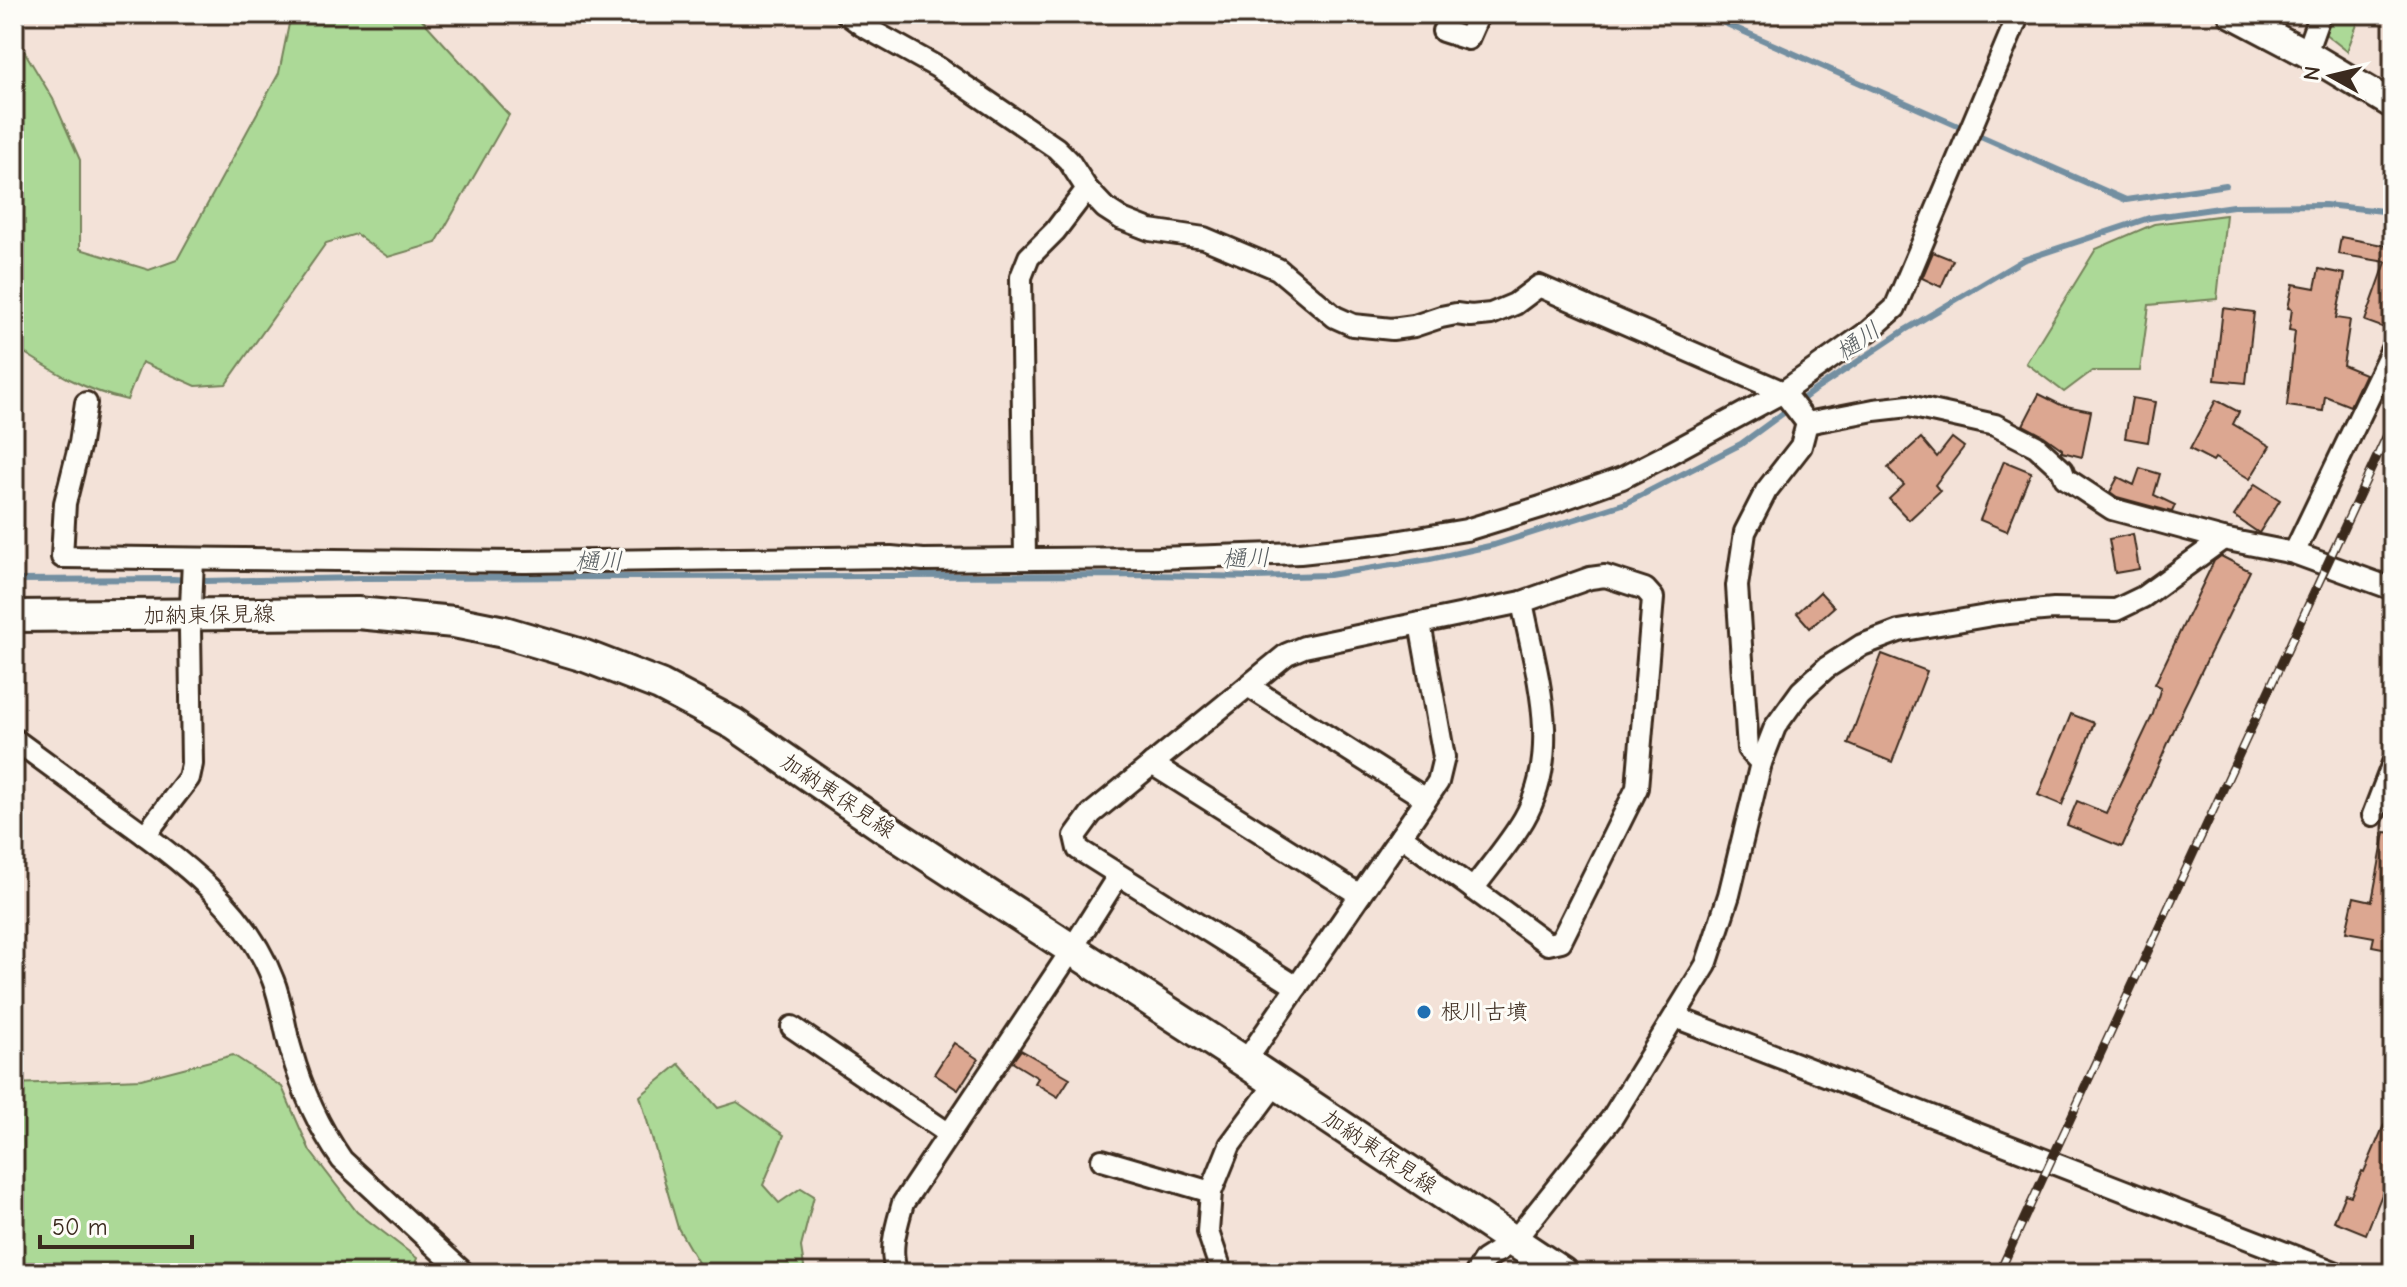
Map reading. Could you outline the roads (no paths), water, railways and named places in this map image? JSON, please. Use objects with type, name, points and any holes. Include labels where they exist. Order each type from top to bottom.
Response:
[{"type":"main road","name":"加納東保見線","points":[[14,616],[190,608],[396,615],[504,632],[585,656],[660,685],[734,724],[882,826],[1562,1273]]},
{"type":"street","points":[[847,14],[937,67],[1056,148],[1069,161],[1087,189],[1105,208],[1122,219],[1150,230],[1204,238],[1278,269],[1335,317],[1353,325],[1392,329],[1456,314],[1491,314],[1515,304],[1539,286],[1784,393],[1805,420],[1801,446],[1766,491],[1745,532],[1737,586],[1748,749],[1761,763]]},
{"type":"street","points":[[1443,31],[1468,39],[1479,14]]},
{"type":"street","points":[[86,403],[65,503],[62,557],[541,562],[1158,558],[1300,553],[1383,544],[1466,530],[1622,478],[1784,393],[1869,331],[1895,308],[2019,14]]},
{"type":"street","points":[[2232,14],[2306,53],[2393,105]]},
{"type":"street","points":[[2306,53],[2320,14]]},
{"type":"street","points":[[1025,558],[1021,277],[1029,257],[1055,231],[1087,189]]},
{"type":"street","points":[[2294,553],[2393,347]]},
{"type":"street","points":[[1805,420],[1909,406],[1995,425],[2036,446],[2062,470],[2065,478],[2112,509],[2223,539],[2294,553],[2393,589]]},
{"type":"street","points":[[1476,1273],[1484,1260],[1514,1241],[1612,1118],[1706,965],[1729,895],[1761,763],[1775,727],[1801,691],[1826,668],[1862,645],[1899,631],[1998,614],[2054,609],[2116,610],[2143,597],[2223,539]]},
{"type":"street","points":[[145,835],[189,778],[192,764],[190,608],[193,560]]},
{"type":"street","points":[[1297,987],[1078,849],[1075,836],[1091,814],[1287,654],[1304,647],[1522,602],[1590,578],[1605,576],[1645,589],[1653,598],[1637,788],[1561,941],[1548,944],[1401,836]]},
{"type":"street","points":[[1473,889],[1524,819],[1542,769],[1546,740],[1522,602]]},
{"type":"street","points":[[1245,1062],[1438,782],[1444,757],[1420,623]]},
{"type":"street","points":[[1248,686],[1426,799]]},
{"type":"street","points":[[14,739],[214,890],[256,946],[273,980],[291,1053],[315,1119],[342,1160],[464,1273]]},
{"type":"street","points":[[2373,815],[2393,763]]},
{"type":"street","points":[[1152,764],[1360,895]]},
{"type":"street","points":[[897,1273],[894,1240],[903,1203],[1118,876]]},
{"type":"street","points":[[1675,1017],[2337,1273]]},
{"type":"street","points":[[792,1027],[949,1134]]},
{"type":"street","points":[[1222,1273],[1208,1232],[1211,1192],[1230,1145],[1276,1083]]},
{"type":"street","points":[[1102,1160],[1211,1192]]},
{"type":"waterway","points":[[1704,14],[2126,200],[2226,185]]},
{"type":"waterway","name":"樋川","points":[[14,580],[1329,575],[1494,545],[1626,503],[1741,444],[1905,330],[2023,260],[2149,218],[2233,206],[2325,205],[2393,212]]},
{"type":"railway","points":[[1999,1273],[2393,422]]},
{"type":"place","name":"根川古墳","points":[[1424,1012]]}]
